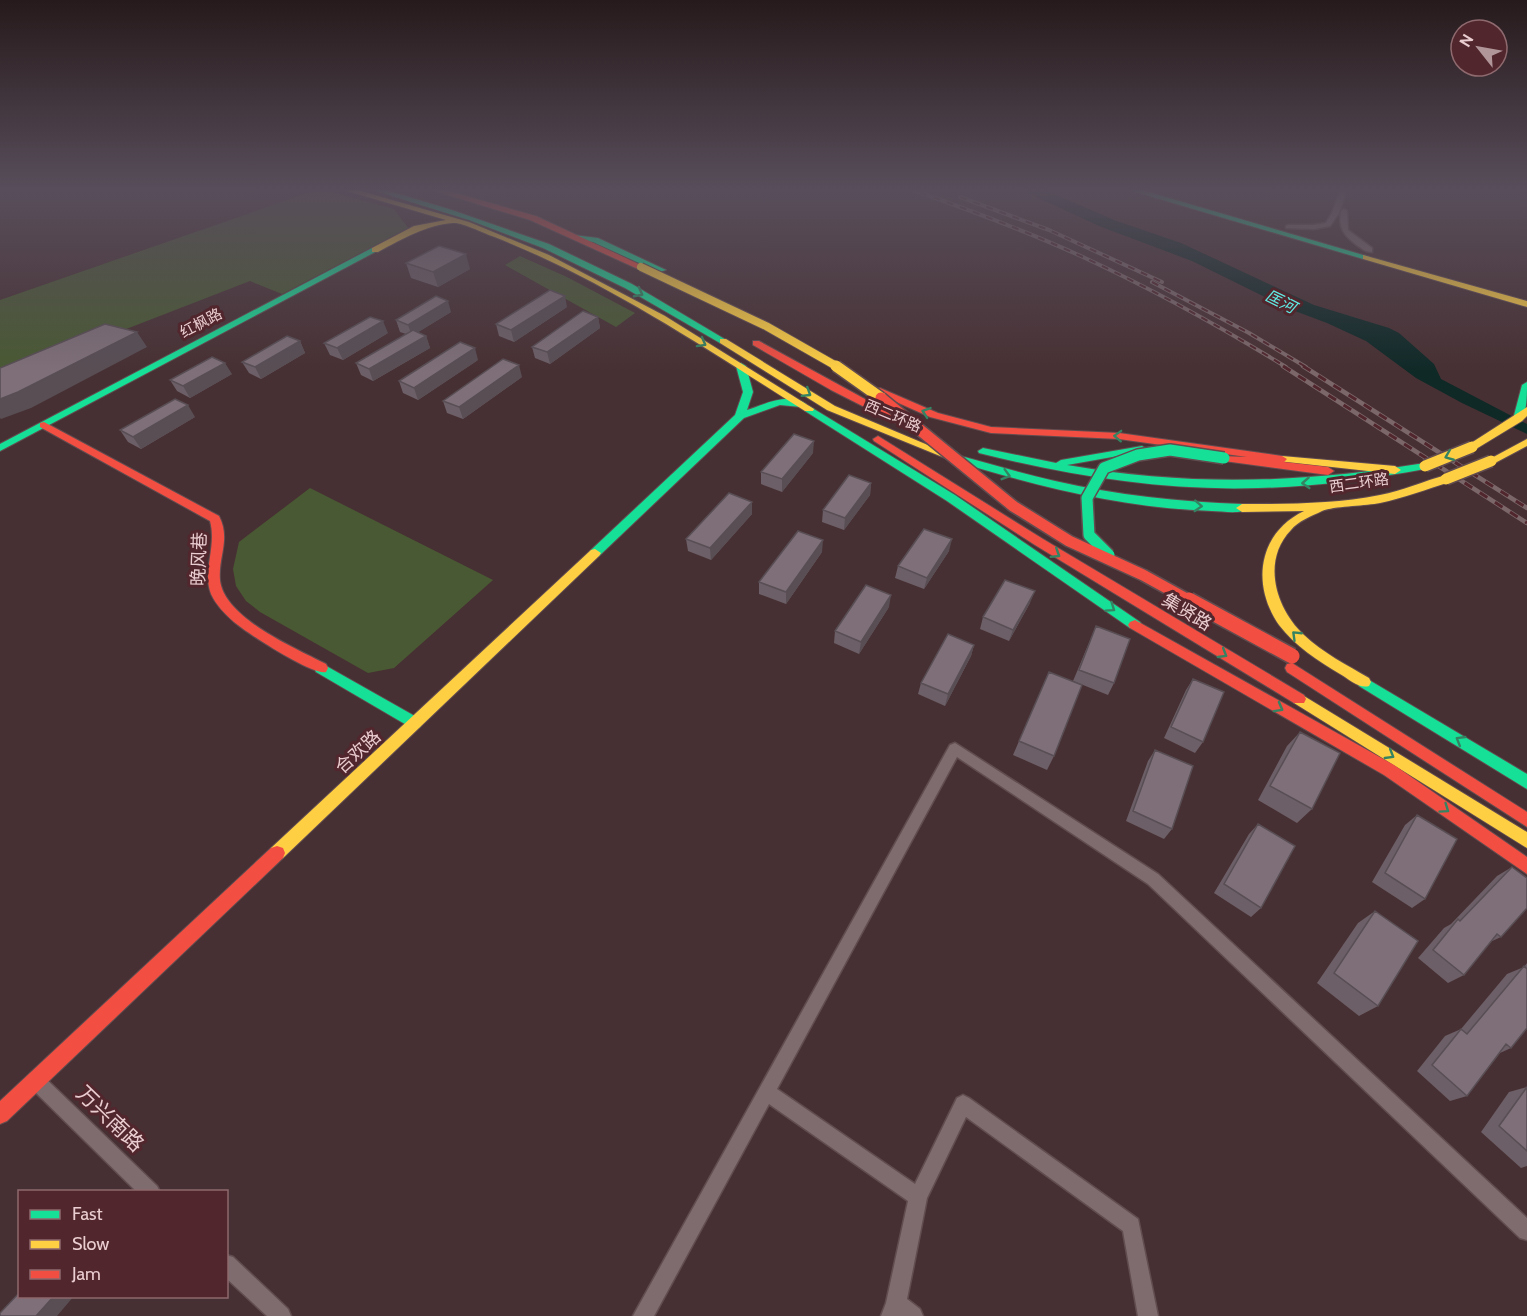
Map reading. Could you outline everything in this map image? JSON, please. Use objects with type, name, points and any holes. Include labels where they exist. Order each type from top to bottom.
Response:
[{"type":"main road","name":"红枫路","points":[[0,448],[376,249]]},
{"type":"main road","points":[[528,249],[590,279],[741,366],[1021,544],[1151,636],[1389,770],[1527,866]]},
{"type":"main road","points":[[537,249],[596,269]]},
{"type":"main road","name":"西二环路","points":[[549,249],[596,269],[744,353],[831,408],[932,450],[983,468],[1075,491],[1178,505],[1241,508],[1325,505],[1395,495],[1446,479],[1491,461],[1527,442]]},
{"type":"main road","points":[[581,249],[642,279],[721,324]]},
{"type":"main road","points":[[592,249],[641,267]]},
{"type":"main road","points":[[604,249],[758,323],[856,377],[1013,506],[1069,541],[1143,574],[1425,737]]},
{"type":"main road","points":[[616,249],[667,272],[772,336],[910,406],[954,422],[993,430],[1134,437],[1340,467],[1406,470]]},
{"type":"main road","points":[[1347,249],[1522,298]]},
{"type":"main road","points":[[1369,250],[1522,298]]},
{"type":"main road","name":"西二环路","points":[[741,335],[892,418],[966,446],[1026,463],[1102,477],[1171,485],[1272,486],[1373,478],[1425,466],[1472,447],[1522,415]]},
{"type":"main road","points":[[740,416],[748,392],[748,384],[741,366]]},
{"type":"main road","points":[[1522,415],[1527,385]]},
{"type":"main road","points":[[740,416],[778,402],[802,404]]},
{"type":"main road","name":"集贤路","points":[[831,408],[1080,569],[1459,795],[1527,841]]},
{"type":"main road","name":"合欢路","points":[[0,1114],[740,416]]},
{"type":"main road","name":"晚风巷","points":[[44,425],[215,519],[221,530],[221,543],[213,574],[214,588],[225,609],[237,620],[415,723]]},
{"type":"main road","points":[[1026,463],[1072,462],[1154,446],[1201,448]]},
{"type":"main road","points":[[1406,470],[1341,473],[1170,450],[1138,455],[1104,468],[1087,498],[1089,535],[1133,580],[1292,662],[1527,820]]},
{"type":"main road","points":[[906,470],[999,518]]},
{"type":"main road","points":[[1325,505],[1287,526],[1272,548],[1268,578],[1278,614],[1293,634],[1318,654],[1527,782]]},
{"type":"street","points":[[643,1316],[955,749],[1153,879],[1527,1231]]},
{"type":"street","name":"万兴南路","points":[[36,1081],[150,1190]]},
{"type":"street","points":[[766,1092],[918,1197]]},
{"type":"street","points":[[912,1316],[893,1310],[918,1197],[963,1104],[1131,1226],[1148,1316]]},
{"type":"street","points":[[228,1265],[281,1316]]},
{"type":"green space","points":[[145,249],[367,249],[282,294],[250,281],[0,378],[0,300]]},
{"type":"green space","points":[[520,256],[567,277],[635,313],[616,327],[505,265]]},
{"type":"green space","points":[[310,488],[493,580],[394,668],[368,673],[260,612],[246,601],[236,586],[233,569],[239,542]]},
{"type":"water","name":"匡河","points":[[1161,249],[1195,249],[1314,305],[1399,333],[1434,364],[1441,379],[1527,424],[1527,434],[1416,378],[1366,341],[1287,308],[1192,261]]},
{"type":"building","points":[[432,249],[451,249],[466,254],[433,272],[406,263]]},
{"type":"building","points":[[550,290],[565,296],[511,330],[496,324]]},
{"type":"building","points":[[436,296],[448,301],[408,325],[396,320]]},
{"type":"building","points":[[583,311],[598,317],[547,352],[532,347]]},
{"type":"building","points":[[370,317],[383,321],[337,348],[324,343]]},
{"type":"building","points":[[105,324],[137,332],[0,399],[0,368]]},
{"type":"building","points":[[413,330],[426,336],[369,369],[356,363]]},
{"type":"building","points":[[287,336],[300,341],[255,367],[242,362]]},
{"type":"building","points":[[460,342],[475,348],[414,388],[399,381]]},
{"type":"building","points":[[212,357],[225,363],[183,386],[170,380]]},
{"type":"building","points":[[503,359],[519,365],[459,407],[443,401]]},
{"type":"building","points":[[175,399],[188,405],[133,437],[120,430]]},
{"type":"building","points":[[794,434],[814,441],[782,479],[761,472]]},
{"type":"building","points":[[849,475],[871,483],[845,518],[823,510]]},
{"type":"building","points":[[729,493],[752,502],[710,548],[686,539]]},
{"type":"building","points":[[924,529],[952,539],[927,578],[898,566]]},
{"type":"building","points":[[798,531],[823,540],[786,592],[759,582]]},
{"type":"building","points":[[1005,580],[1035,591],[1013,630],[983,617]]},
{"type":"building","points":[[866,585],[891,595],[861,642],[835,631]]},
{"type":"building","points":[[1096,626],[1130,639],[1114,683],[1079,670]]},
{"type":"building","points":[[948,634],[974,645],[948,694],[921,683]]},
{"type":"building","points":[[1049,672],[1082,685],[1054,756],[1019,741]]},
{"type":"building","points":[[1193,679],[1224,692],[1203,742],[1171,727]]},
{"type":"building","points":[[1300,732],[1340,753],[1312,809],[1270,786]]},
{"type":"building","points":[[1155,750],[1193,766],[1172,829],[1133,811]]},
{"type":"building","points":[[1417,815],[1457,839],[1425,899],[1385,873]]},
{"type":"building","points":[[1258,824],[1295,846],[1261,908],[1224,884]]},
{"type":"building","points":[[1512,867],[1527,878],[1527,908],[1501,937],[1497,934],[1464,975],[1433,950],[1458,919],[1460,921]]},
{"type":"building","points":[[1375,911],[1418,941],[1378,1006],[1334,973]]},
{"type":"building","points":[[1524,966],[1527,969],[1527,1028],[1511,1048],[1506,1044],[1467,1096],[1432,1065],[1461,1029],[1467,1034]]},
{"type":"building","points":[[1527,1087],[1527,1151],[1499,1126]]},
{"type":"building","points":[[18,1294],[18,1298],[52,1298],[36,1316],[0,1316],[0,1313]]},
{"type":"railway","points":[[1065,249],[1187,310],[1286,367]]},
{"type":"railway","points":[[1091,249],[1162,282]]},
{"type":"railway","points":[[1152,282],[1249,333],[1306,367]]},
{"type":"railway","points":[[1283,366],[1527,523]]},
{"type":"railway","points":[[1303,366],[1527,508]]},
{"type":"traffic: fast","points":[[554,249],[629,286],[723,341]]},
{"type":"traffic: fast","points":[[616,249],[662,270]]},
{"type":"traffic: fast","points":[[1340,249],[1366,257]]},
{"type":"traffic: fast","points":[[0,448],[375,250]]},
{"type":"traffic: fast","points":[[740,416],[748,392],[741,366]]},
{"type":"traffic: fast","points":[[1518,419],[1527,385]]},
{"type":"traffic: fast","points":[[595,553],[740,416],[779,402],[801,404]]},
{"type":"traffic: fast","points":[[809,409],[951,498],[1135,625]]},
{"type":"traffic: fast","points":[[1061,463],[1142,449]]},
{"type":"traffic: fast","points":[[1109,555],[1089,535],[1087,498],[1104,468],[1138,455],[1170,450],[1224,458]]},
{"type":"traffic: fast","points":[[983,451],[1096,474],[1150,481],[1203,484],[1257,485],[1311,482],[1367,476],[1425,466]]},
{"type":"traffic: fast","points":[[949,456],[1021,477],[1094,493],[1167,504],[1242,508]]},
{"type":"traffic: fast","points":[[321,668],[415,723]]},
{"type":"traffic: fast","points":[[1364,682],[1527,782]]},
{"type":"traffic: slow","points":[[530,249],[624,296],[809,409]]},
{"type":"traffic: slow","points":[[1366,257],[1527,304]]},
{"type":"traffic: slow","points":[[641,267],[797,342],[855,378],[881,398]]},
{"type":"traffic: slow","points":[[723,341],[831,408],[949,456]]},
{"type":"traffic: slow","points":[[1472,447],[1518,419],[1527,410]]},
{"type":"traffic: slow","points":[[1491,461],[1527,442]]},
{"type":"traffic: slow","points":[[1425,466],[1472,447]]},
{"type":"traffic: slow","points":[[1282,459],[1395,470]]},
{"type":"traffic: slow","points":[[1446,479],[1491,461]]},
{"type":"traffic: slow","points":[[1242,508],[1311,507],[1363,502],[1397,495],[1446,479]]},
{"type":"traffic: slow","points":[[1319,508],[1298,518],[1278,537],[1269,565],[1271,594],[1283,620],[1300,639],[1326,659],[1364,682]]},
{"type":"traffic: slow","points":[[277,853],[595,553]]},
{"type":"traffic: slow","points":[[1299,699],[1527,841]]},
{"type":"traffic: jam","points":[[602,249],[641,267]]},
{"type":"traffic: jam","points":[[756,343],[835,388],[900,421]]},
{"type":"traffic: jam","points":[[880,391],[934,415],[991,430],[1119,436],[1282,459]]},
{"type":"traffic: jam","points":[[881,398],[1013,506],[1069,541],[1143,575],[1292,656]]},
{"type":"traffic: jam","points":[[44,425],[215,519],[219,543],[214,579],[217,593],[226,607],[256,631],[321,668]]},
{"type":"traffic: jam","points":[[878,439],[1039,542],[1299,699]]},
{"type":"traffic: jam","points":[[1224,458],[1328,471]]},
{"type":"traffic: jam","points":[[1135,625],[1389,770],[1527,866]]},
{"type":"traffic: jam","points":[[1292,668],[1527,820]]},
{"type":"traffic: jam","points":[[0,1114],[277,853]]}]
